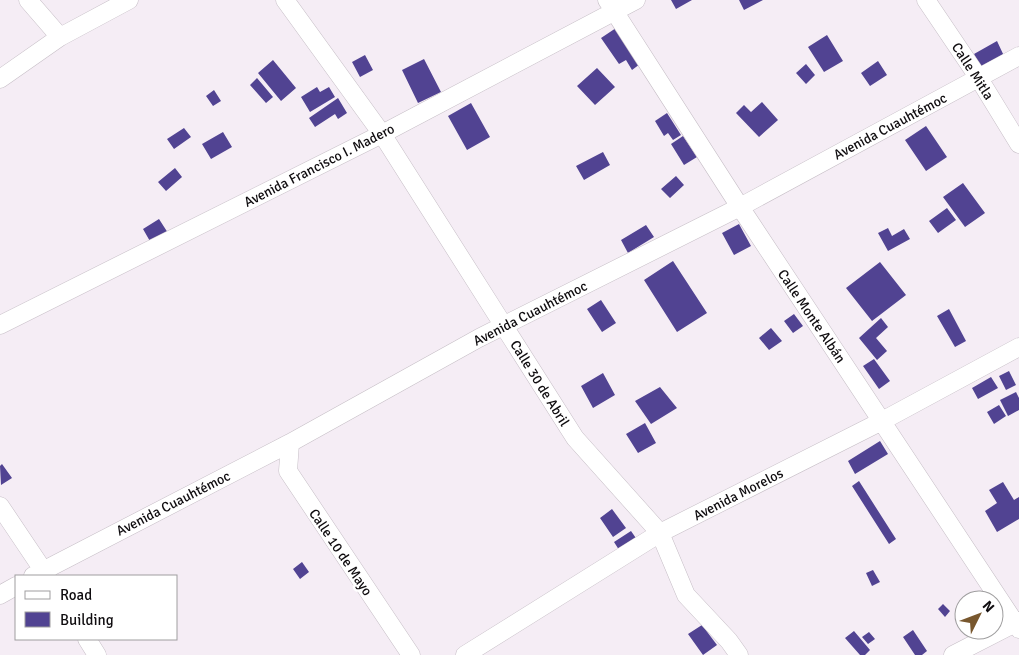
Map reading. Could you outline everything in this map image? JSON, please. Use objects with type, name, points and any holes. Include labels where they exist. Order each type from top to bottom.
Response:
[{"type":"street","points":[[28,0],[60,38]]},
{"type":"street","points":[[0,79],[60,38],[129,0]]},
{"type":"street","name":"Calle 30 de Abril","points":[[285,0],[382,134],[575,438],[660,533],[686,595],[729,641],[739,655]]},
{"type":"street","name":"Avenida Francisco I. Madero","points":[[0,325],[382,134],[611,6],[636,0]]},
{"type":"street","name":"Calle Mitla","points":[[926,0],[1019,144]]},
{"type":"street","name":"Calle Monte Albán","points":[[611,6],[740,207],[1018,624]]},
{"type":"street","name":"Avenida Cuauhtémoc","points":[[41,574],[290,443],[504,326],[740,207],[1019,56]]},
{"type":"street","name":"Avenida Morelos","points":[[465,655],[660,533],[882,422],[1019,347]]},
{"type":"street","name":"Calle 10 de Mayo","points":[[290,443],[288,471],[411,655]]},
{"type":"street","points":[[0,506],[41,574]]},
{"type":"street","points":[[0,595],[15,587]]},
{"type":"street","points":[[952,655],[1018,624]]},
{"type":"street","points":[[88,640],[97,655]]},
{"type":"building","points":[[671,0],[692,0],[676,9]]},
{"type":"building","points":[[739,0],[763,0],[744,10]]},
{"type":"building","points":[[616,28],[640,64],[632,70],[626,60],[619,64],[601,38]]},
{"type":"building","points":[[827,35],[843,61],[824,72],[808,47]]},
{"type":"building","points":[[997,41],[1004,56],[981,68],[974,54]]},
{"type":"building","points":[[365,55],[373,70],[360,77],[352,62]]},
{"type":"building","points":[[424,59],[441,92],[418,103],[402,70]]},
{"type":"building","points":[[273,60],[296,88],[281,101],[258,73]]},
{"type":"building","points":[[878,61],[887,75],[870,86],[861,73]]},
{"type":"building","points":[[806,64],[815,75],[806,84],[796,73]]},
{"type":"building","points":[[597,68],[615,87],[595,105],[577,86]]},
{"type":"building","points":[[257,78],[273,97],[266,103],[250,85]]},
{"type":"building","points":[[317,87],[320,92],[329,87],[335,97],[310,112],[301,97]]},
{"type":"building","points":[[214,90],[221,101],[213,106],[206,96]]},
{"type":"building","points":[[338,98],[347,113],[338,119],[335,114],[315,127],[309,118]]},
{"type":"building","points":[[762,102],[778,120],[759,137],[736,113],[744,105],[751,112]]},
{"type":"building","points":[[471,103],[490,137],[467,150],[448,116]]},
{"type":"building","points":[[667,113],[681,135],[673,140],[668,133],[664,136],[655,121]]},
{"type":"building","points":[[926,126],[947,157],[926,171],[905,140]]},
{"type":"building","points":[[184,128],[191,137],[174,149],[167,139]]},
{"type":"building","points":[[223,132],[232,147],[211,159],[202,144]]},
{"type":"building","points":[[683,136],[697,157],[684,165],[671,144]]},
{"type":"building","points":[[603,152],[610,165],[584,180],[576,166]]},
{"type":"building","points":[[175,168],[182,177],[166,191],[158,182]]},
{"type":"building","points":[[676,176],[684,185],[670,198],[661,189]]},
{"type":"building","points":[[963,183],[985,213],[965,227],[943,197]]},
{"type":"building","points":[[947,208],[956,220],[938,233],[929,221]]},
{"type":"building","points":[[159,219],[168,233],[151,243],[143,229]]},
{"type":"building","points":[[739,224],[751,246],[734,255],[722,233]]},
{"type":"building","points":[[646,225],[654,237],[628,253],[621,240]]},
{"type":"building","points":[[888,228],[892,236],[904,229],[910,239],[888,251],[878,233]]},
{"type":"building","points":[[673,261],[707,313],[677,332],[644,280]]},
{"type":"building","points":[[880,262],[906,295],[872,321],[846,288]]},
{"type":"building","points":[[601,300],[616,323],[602,332],[587,309]]},
{"type":"building","points":[[949,309],[966,341],[955,347],[937,316]]},
{"type":"building","points":[[794,314],[803,326],[793,333],[784,321]]},
{"type":"building","points":[[881,318],[888,327],[876,338],[887,351],[877,360],[859,338]]},
{"type":"building","points":[[771,328],[782,341],[769,350],[759,338]]},
{"type":"building","points":[[874,359],[890,381],[879,389],[863,366]]},
{"type":"building","points":[[1009,371],[1016,385],[1006,390],[999,376]]},
{"type":"building","points":[[603,373],[615,395],[593,408],[581,386]]},
{"type":"building","points":[[991,377],[998,388],[978,399],[972,388]]},
{"type":"building","points":[[660,387],[677,408],[651,424],[635,401]]},
{"type":"building","points":[[1016,392],[1019,398],[1019,410],[1008,416],[1000,400]]},
{"type":"building","points":[[999,405],[1006,416],[994,424],[987,412]]},
{"type":"building","points":[[645,423],[656,443],[638,453],[626,434]]},
{"type":"building","points":[[880,441],[888,454],[855,474],[848,461]]},
{"type":"building","points":[[2,464],[12,478],[1,485],[0,466]]},
{"type":"building","points":[[859,481],[896,539],[889,544],[852,486]]},
{"type":"building","points":[[1003,482],[1014,500],[1019,497],[1019,519],[997,532],[985,511],[997,503],[989,490]]},
{"type":"building","points":[[612,509],[626,528],[613,537],[600,518]]},
{"type":"building","points":[[631,531],[638,541],[621,553],[614,542]]},
{"type":"building","points":[[302,562],[309,572],[300,579],[293,569]]},
{"type":"building","points":[[873,570],[880,582],[872,586],[866,573]]},
{"type":"building","points":[[943,604],[950,611],[945,617],[938,609]]},
{"type":"building","points":[[702,625],[717,645],[703,655],[688,634]]},
{"type":"building","points":[[913,630],[927,651],[922,655],[915,655],[903,637]]},
{"type":"building","points":[[854,631],[870,650],[865,655],[860,655],[845,638]]},
{"type":"building","points":[[869,632],[875,639],[868,644],[862,637]]}]
